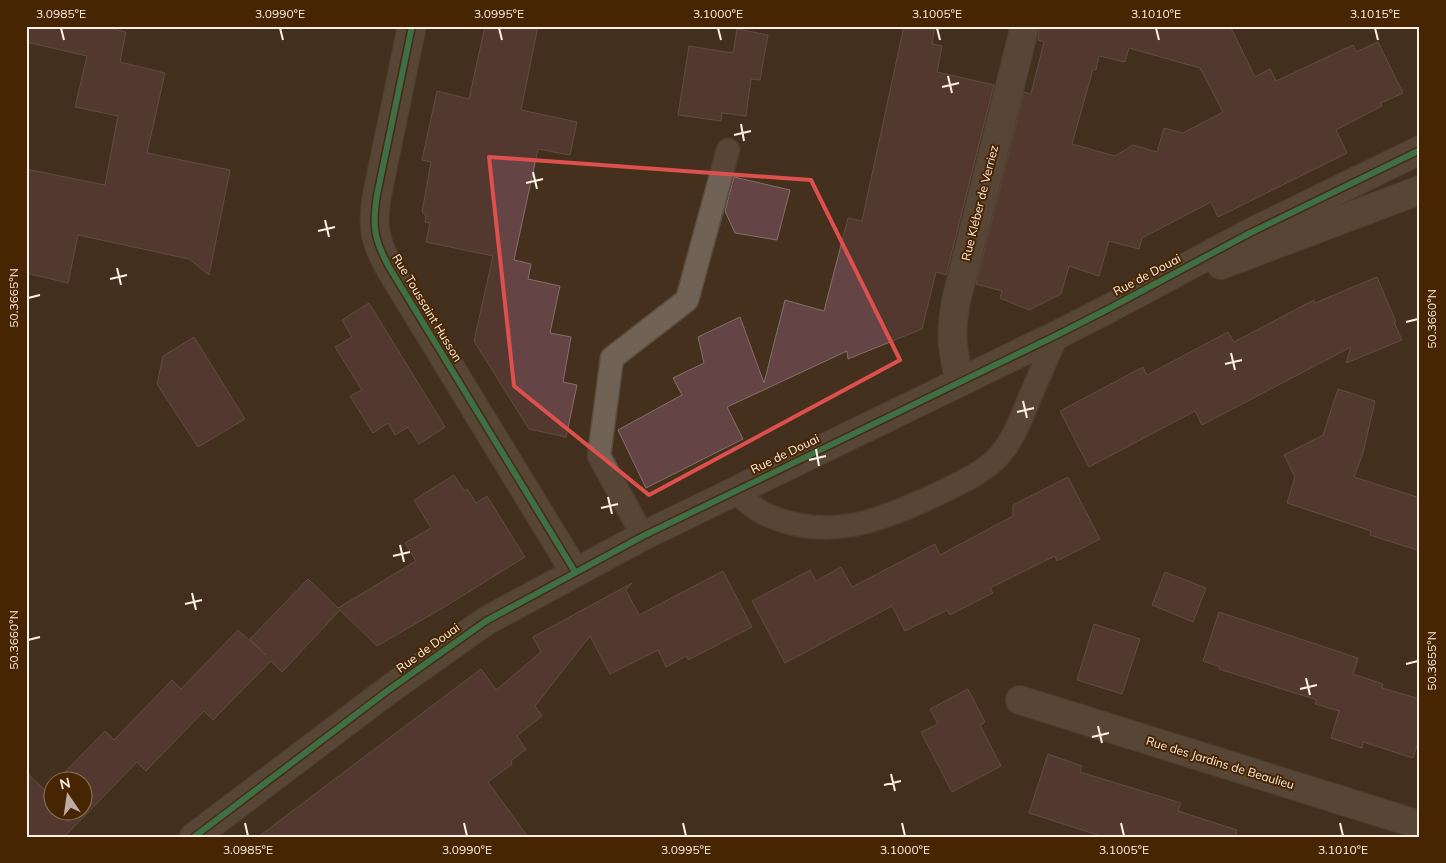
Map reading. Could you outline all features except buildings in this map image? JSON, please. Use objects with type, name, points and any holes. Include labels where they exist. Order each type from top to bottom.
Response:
[{"type":"street","name":"Rue Toussaint Husson","points":[[412,26],[377,195],[374,214],[374,234],[380,251],[389,267],[575,572]]},
{"type":"street","name":"Rue Kléber de Verriez","points":[[960,382],[952,341],[952,323],[956,301],[1025,26]]},
{"type":"street","name":"Rue de Douai","points":[[194,837],[387,691],[486,621],[643,536],[1058,334],[1250,233],[1420,150]]},
{"type":"street","name":"Rue de Douai","points":[[1110,308],[1420,190]]},
{"type":"street","name":"Rue des Jardins de Beaulieu","points":[[1020,700],[1420,825]]},
{"type":"lane","points":[[643,536],[598,456],[612,358],[688,300],[728,150]]},
{"type":"lane","points":[[735,491],[759,511],[781,521],[802,526],[828,528],[851,526],[873,520],[899,511],[947,489],[974,475],[995,460],[1008,444],[1019,424],[1058,334]]},
{"type":"highlighted area","points":[[489,157],[811,180],[900,360],[649,495],[514,386]]},
{"type":"cycle path","points":[[412,26],[377,195],[375,215],[377,240],[389,267],[575,572]]},
{"type":"cycle path","points":[[194,837],[387,691],[486,621],[643,536],[1057,335],[1250,233],[1420,150]]}]
